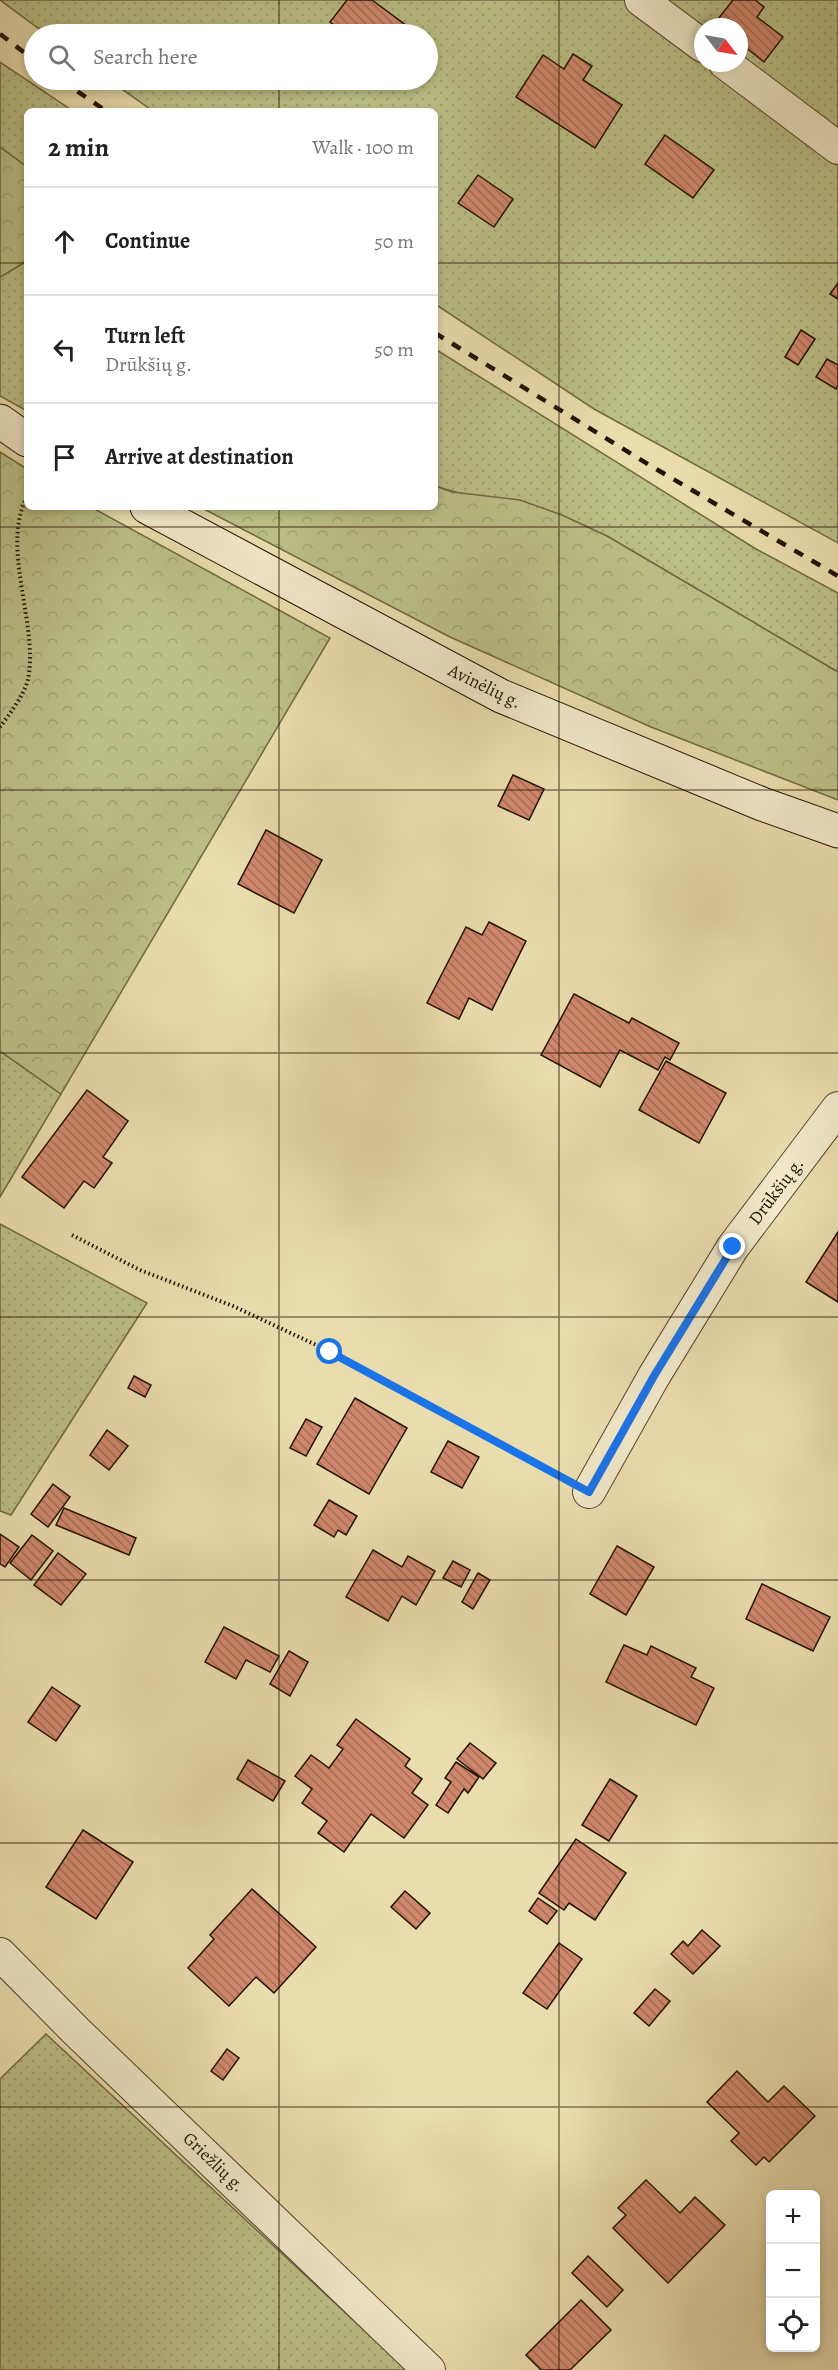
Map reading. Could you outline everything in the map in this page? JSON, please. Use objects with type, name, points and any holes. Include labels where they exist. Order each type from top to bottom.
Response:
[{"type":"main road","points":[[0,422],[24,438]]},
{"type":"main road","name":"Avinėlių g.","points":[[153,510],[501,696],[762,804],[838,831]]},
{"type":"street","points":[[641,0],[694,39]]},
{"type":"street","points":[[737,72],[838,148]]},
{"type":"street","name":"Drūkšių g.","points":[[589,1492],[654,1376],[733,1247],[838,1108]]},
{"type":"street","name":"Griežlių g.","points":[[0,1954],[76,2031],[429,2370]]},
{"type":"path","points":[[0,727],[28,681],[29,655],[16,538],[20,511],[24,503]]},
{"type":"path","points":[[72,1235],[140,1270],[232,1306],[330,1352],[589,1492]]},
{"type":"green space","points":[[0,0],[838,0],[838,543],[594,409],[438,306],[438,108],[149,108],[123,90],[438,90],[438,24],[32,24]]},
{"type":"green space","points":[[0,62],[24,78],[24,90],[42,90],[69,108],[24,108],[24,165],[0,147]]},
{"type":"green space","points":[[0,147],[24,165],[24,263],[0,277]]},
{"type":"green space","points":[[24,263],[24,409],[0,396],[0,277]]},
{"type":"green space","points":[[438,351],[756,549],[838,593],[838,672],[607,536],[438,487]]},
{"type":"green space","points":[[0,452],[24,467],[24,510],[96,510],[330,638],[61,1094],[0,1051]]},
{"type":"green space","points":[[438,487],[452,492],[520,500],[562,515],[607,536],[838,672],[838,800],[651,727],[450,637],[206,510],[438,510]]},
{"type":"green space","points":[[0,1051],[61,1094],[0,1197]]},
{"type":"green space","points":[[0,1224],[147,1303],[11,1515],[0,1511]]},
{"type":"green space","points":[[46,2034],[407,2370],[0,2370],[0,2079]]},
{"type":"building","points":[[347,0],[372,0],[404,24],[333,24],[330,22]]},
{"type":"building","points":[[733,0],[755,0],[764,7],[757,17],[783,37],[764,62],[748,49],[748,18],[719,18]]},
{"type":"building","points":[[573,54],[592,66],[583,80],[622,105],[595,148],[516,97],[543,55],[564,69]]},
{"type":"building","points":[[665,135],[714,170],[693,198],[645,164]]},
{"type":"building","points":[[478,175],[513,199],[494,227],[458,203]]},
{"type":"building","points":[[838,283],[838,299],[830,294]]},
{"type":"building","points":[[801,330],[815,339],[798,365],[785,357]]},
{"type":"building","points":[[827,359],[838,365],[836,389],[816,377]]},
{"type":"building","points":[[513,775],[544,789],[529,820],[498,806]]},
{"type":"building","points":[[266,830],[322,860],[294,913],[238,884]]},
{"type":"building","points":[[489,922],[526,941],[492,1010],[469,998],[459,1019],[427,1003],[466,927],[482,935]]},
{"type":"building","points":[[574,994],[629,1023],[632,1018],[679,1043],[670,1060],[665,1057],[658,1070],[620,1050],[600,1087],[541,1055]]},
{"type":"building","points":[[666,1061],[726,1093],[699,1143],[639,1110]]},
{"type":"building","points":[[87,1090],[128,1121],[103,1157],[112,1163],[94,1188],[84,1181],[64,1208],[22,1177]]},
{"type":"building","points":[[838,1232],[838,1302],[806,1282]]},
{"type":"building","points":[[134,1376],[151,1385],[145,1397],[128,1388]]},
{"type":"building","points":[[355,1398],[407,1428],[369,1494],[317,1464]]},
{"type":"building","points":[[306,1419],[322,1427],[306,1456],[290,1448]]},
{"type":"building","points":[[107,1430],[128,1446],[109,1470],[90,1455]]},
{"type":"building","points":[[448,1441],[479,1457],[462,1488],[431,1472]]},
{"type":"building","points":[[53,1484],[70,1497],[48,1527],[31,1514]]},
{"type":"building","points":[[329,1500],[357,1516],[346,1535],[338,1530],[334,1537],[314,1525]]},
{"type":"building","points":[[64,1508],[136,1538],[129,1555],[56,1525]]},
{"type":"building","points":[[0,1534],[19,1547],[5,1567],[0,1564]]},
{"type":"building","points":[[32,1535],[53,1551],[31,1580],[10,1563]]},
{"type":"building","points":[[617,1546],[654,1567],[626,1615],[590,1594]]},
{"type":"building","points":[[373,1550],[402,1567],[408,1556],[435,1571],[416,1605],[402,1596],[388,1621],[346,1597]]},
{"type":"building","points":[[58,1553],[86,1574],[61,1605],[34,1585]]},
{"type":"building","points":[[453,1561],[470,1570],[461,1587],[443,1578]]},
{"type":"building","points":[[478,1573],[490,1580],[473,1609],[462,1602]]},
{"type":"building","points":[[762,1584],[830,1617],[813,1651],[746,1619]]},
{"type":"building","points":[[224,1627],[279,1656],[270,1672],[246,1660],[236,1679],[205,1662]]},
{"type":"building","points":[[624,1645],[647,1655],[651,1646],[696,1668],[691,1677],[714,1688],[696,1725],[606,1682]]},
{"type":"building","points":[[289,1651],[308,1662],[290,1696],[270,1684]]},
{"type":"building","points":[[52,1687],[80,1706],[56,1741],[28,1722]]},
{"type":"building","points":[[356,1719],[410,1759],[405,1766],[422,1779],[412,1793],[428,1805],[404,1838],[371,1814],[344,1852],[318,1833],[327,1821],[302,1803],[312,1789],[295,1776],[311,1755],[329,1768],[343,1749],[337,1745]]},
{"type":"building","points":[[470,1743],[496,1763],[483,1779],[457,1759]]},
{"type":"building","points":[[248,1760],[285,1781],[273,1801],[237,1779]]},
{"type":"building","points":[[456,1762],[479,1777],[468,1793],[464,1789],[448,1813],[436,1805],[451,1782],[445,1778]]},
{"type":"building","points":[[610,1779],[637,1796],[609,1841],[582,1825]]},
{"type":"building","points":[[83,1830],[133,1862],[96,1919],[46,1887]]},
{"type":"building","points":[[576,1839],[626,1873],[595,1920],[569,1903],[564,1910],[539,1893]]},
{"type":"building","points":[[252,1889],[316,1947],[274,1993],[256,1977],[229,2006],[188,1968],[214,1939],[210,1935]]},
{"type":"building","points":[[405,1891],[430,1913],[416,1929],[391,1907]]},
{"type":"building","points":[[538,1898],[557,1911],[547,1924],[529,1911]]},
{"type":"building","points":[[702,1930],[720,1946],[693,1974],[671,1954],[683,1941],[688,1946]]},
{"type":"building","points":[[559,1943],[582,1959],[547,2009],[523,1993]]},
{"type":"building","points":[[655,1989],[670,2001],[649,2026],[634,2013]]},
{"type":"building","points":[[227,2049],[239,2058],[223,2080],[211,2071]]},
{"type":"building","points":[[737,2071],[768,2102],[784,2086],[815,2116],[769,2162],[764,2157],[756,2165],[731,2141],[739,2133],[707,2102]]},
{"type":"building","points":[[646,2180],[680,2213],[695,2197],[725,2225],[668,2283],[613,2228],[626,2215],[618,2208]]},
{"type":"building","points":[[588,2256],[623,2290],[607,2307],[572,2273]]},
{"type":"building","points":[[581,2300],[611,2330],[570,2370],[541,2370],[526,2355]]},
{"type":"railway","points":[[0,34],[24,52]]},
{"type":"railway","points":[[76,90],[102,108]]},
{"type":"railway","points":[[438,335],[651,466],[838,576]]},
{"type":"route","points":[[330,1352],[589,1492],[654,1376],[733,1247]]}]
